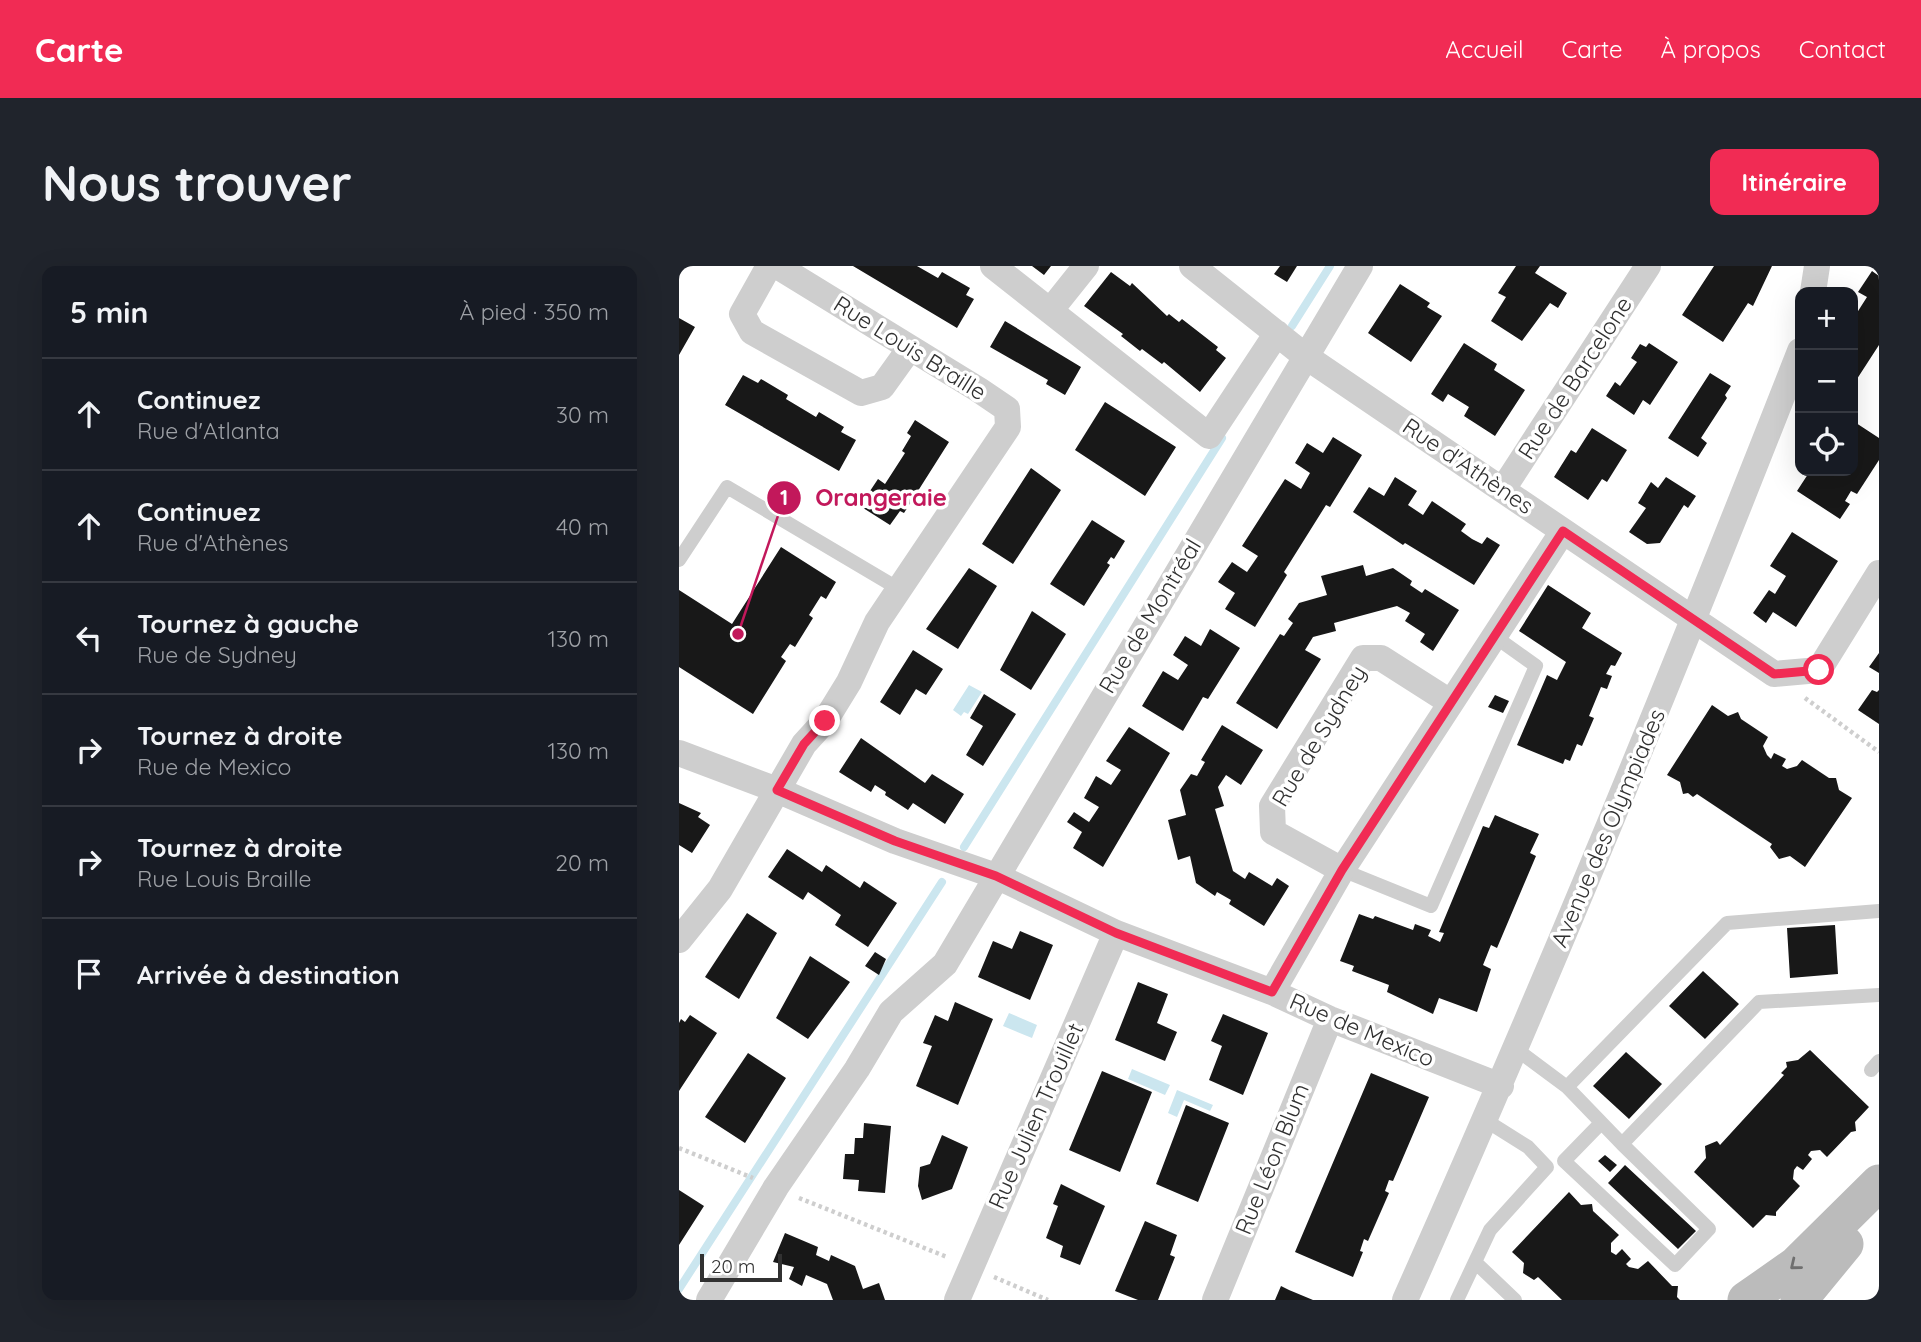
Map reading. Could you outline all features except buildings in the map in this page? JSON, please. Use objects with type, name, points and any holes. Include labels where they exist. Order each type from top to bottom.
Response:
[{"type":"main road","points":[[1746,1300],[1796,1265],[1879,1182]]},
{"type":"main road","points":[[1799,1300],[1857,1227],[1879,1182]]},
{"type":"street","points":[[769,266],[742,314],[752,332],[861,393],[882,387],[910,348]]},
{"type":"street","name":"Rue Louis Braille","points":[[679,940],[720,889],[804,744],[825,721],[849,682],[877,622],[1008,427],[1007,409],[777,266]]},
{"type":"street","points":[[993,266],[1209,436],[1277,333]]},
{"type":"street","points":[[1050,311],[1086,266]]},
{"type":"street","name":"Rue d'Athènes","points":[[1192,266],[1305,356],[1774,674]]},
{"type":"street","name":"Rue de Montréal","points":[[720,1296],[776,1187],[857,1069],[891,1012],[945,964],[1360,266]]},
{"type":"street","name":"Rue de Barcelone","points":[[1503,489],[1648,266]]},
{"type":"street","points":[[1813,287],[1817,266]]},
{"type":"street","name":"Avenue des Olympiades","points":[[1405,1300],[1501,1086],[1694,622],[1795,364]]},
{"type":"street","points":[[1272,992],[1342,870],[1563,531]]},
{"type":"street","points":[[1774,674],[1819,670],[1879,573]]},
{"type":"street","name":"Rue de Sydney","points":[[1342,870],[1273,832],[1272,806],[1363,658],[1381,658],[1450,702]]},
{"type":"street","name":"Rue de Mexico","points":[[679,753],[777,790],[895,841],[996,876],[1116,933],[1272,992],[1329,1019],[1501,1086]]},
{"type":"street","name":"Rue Julien Trouillet","points":[[957,1300],[1116,933]]},
{"type":"street","name":"Rue Léon Blum","points":[[1215,1300],[1329,1019]]},
{"type":"lane","points":[[679,560],[727,487],[899,589]]},
{"type":"lane","points":[[1342,870],[1431,906],[1536,666],[1493,636]]},
{"type":"lane","points":[[1567,1087],[1727,923],[1879,911]]},
{"type":"lane","points":[[1622,1144],[1759,1002],[1879,995]]},
{"type":"lane","points":[[1516,1049],[1567,1087],[1709,1229],[1675,1265],[1564,1161]]},
{"type":"lane","points":[[1485,1120],[1528,1147],[1547,1167]]},
{"type":"lane","points":[[1457,1300],[1490,1230],[1547,1167],[1564,1161],[1601,1123]]},
{"type":"lane","points":[[1475,1262],[1515,1300]]},
{"type":"path","points":[[1774,674],[1879,752]]},
{"type":"path","points":[[679,1148],[1048,1300]]},
{"type":"water","points":[[969,685],[982,692],[968,714],[964,712],[961,716],[953,710]]},
{"type":"water","points":[[1009,1013],[1037,1025],[1032,1038],[1003,1026]]},
{"type":"water","points":[[1132,1069],[1170,1085],[1165,1095],[1128,1079]]},
{"type":"water","points":[[1177,1090],[1213,1105],[1210,1111],[1184,1100],[1177,1117],[1168,1113]]},
{"type":"waterway","points":[[1292,326],[1330,266]]},
{"type":"waterway","points":[[964,847],[1222,438]]},
{"type":"waterway","points":[[679,1289],[942,882]]},
{"type":"place","name":"Orangeraie","points":[[738,634]]},
{"type":"route","points":[[825,721],[804,744],[777,790],[895,841],[996,876],[1116,933],[1272,992],[1342,870],[1563,531],[1774,674],[1819,670]]}]
